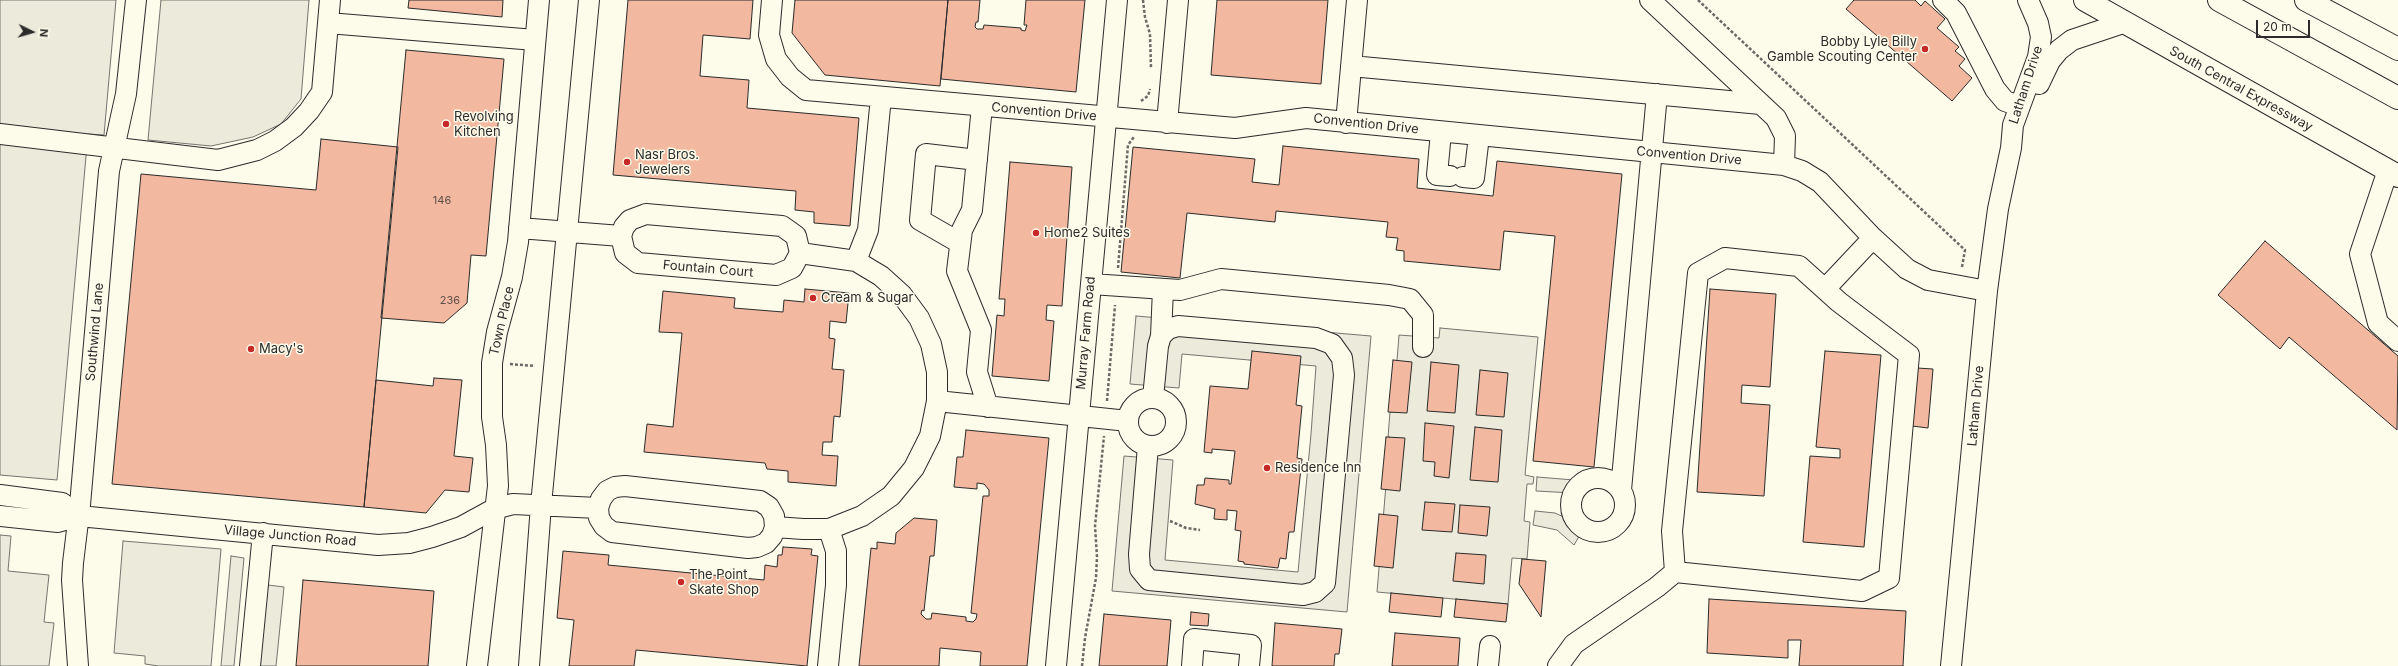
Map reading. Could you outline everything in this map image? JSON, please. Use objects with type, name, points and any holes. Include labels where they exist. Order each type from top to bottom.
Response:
[{"type":"main road","name":"South Central Expressway","points":[[2085,0],[2123,23],[2393,173]]},
{"type":"main road","points":[[2219,0],[2398,98]]},
{"type":"main road","points":[[2306,0],[2398,49]]},
{"type":"street","name":"Southwind Lane","points":[[78,666],[72,580],[113,148],[126,94],[136,0]]},
{"type":"street","points":[[0,134],[218,160],[257,150],[275,141],[304,116],[322,92],[330,0]]},
{"type":"street","name":"Town Place","points":[[477,666],[498,486],[496,445],[492,417],[492,363],[497,332],[512,277],[520,228],[539,0]]},
{"type":"street","points":[[529,666],[542,505],[556,368],[589,0]]},
{"type":"street","name":"Convention Drive","points":[[772,0],[769,35],[776,59],[790,77],[806,90],[1235,128],[1306,118],[1784,165],[1802,171],[1820,182],[1873,238],[1907,270],[1928,280],[1987,291]]},
{"type":"street","name":"Murray Farm Road","points":[[1056,666],[1117,0]]},
{"type":"street","points":[[1167,123],[1178,0]]},
{"type":"street","points":[[1346,123],[1357,0]]},
{"type":"street","points":[[1650,0],[1776,118],[1785,136],[1784,165]]},
{"type":"street","points":[[1942,0],[1956,13],[1995,89],[2005,101],[2019,106]]},
{"type":"street","name":"Latham Drive","points":[[1951,666],[1987,291],[1998,210],[2011,148],[2013,125],[2038,57],[2041,36],[2038,23],[2028,0]]},
{"type":"street","points":[[328,23],[535,40]]},
{"type":"street","name":"Latham Drive","points":[[2011,148],[2041,80],[2059,50],[2072,40],[2123,23]]},
{"type":"street","points":[[1351,66],[1761,104]]},
{"type":"street","points":[[1621,490],[1656,94]]},
{"type":"street","points":[[856,261],[868,230],[881,97]]},
{"type":"street","points":[[982,106],[972,210],[962,230],[957,271],[981,330],[977,372],[988,407]]},
{"type":"street","points":[[1441,132],[1437,175],[1474,178],[1479,136]]},
{"type":"street","points":[[960,243],[920,220],[926,154],[977,160]]},
{"type":"street","points":[[2393,173],[2360,254],[2378,323],[2398,341]]},
{"type":"street","points":[[520,228],[621,236],[624,227],[630,220],[646,214],[782,226],[790,229],[798,240],[800,252],[856,261],[881,276],[897,290],[919,318],[931,344],[937,372],[937,401],[927,443],[914,468],[891,496],[862,516],[829,529],[775,527]]},
{"type":"street","name":"Fountain Court","points":[[621,236],[625,253],[630,259],[645,264],[776,275],[792,268],[800,252]]},
{"type":"street","points":[[1825,289],[1873,238]]},
{"type":"street","points":[[1558,666],[1574,644],[1657,588],[1675,572],[1862,592],[1889,578],[1909,355],[1825,289],[1799,266],[1725,258],[1698,273],[1672,531],[1675,572]]},
{"type":"street","points":[[1091,284],[1180,290],[1221,279],[1389,294],[1410,299],[1423,315],[1423,347]]},
{"type":"street","points":[[1153,398],[1158,346],[1161,336],[1164,289]]},
{"type":"street","points":[[1148,446],[1139,554],[1140,569],[1149,580],[1303,595],[1316,592],[1325,583],[1344,375],[1342,358],[1332,344],[1316,338],[1178,326],[1168,329],[1161,336]]},
{"type":"street","points":[[1153,398],[1161,400],[1172,410],[1175,424],[1169,438],[1163,443],[1148,446],[1136,440],[1128,428],[1128,421],[1133,407],[1139,402],[1153,398]]},
{"type":"street","points":[[937,401],[1128,421]]},
{"type":"street","points":[[615,487],[719,496],[760,501],[769,507],[774,516],[775,527],[772,536],[766,543],[757,547],[740,547],[612,532],[604,526],[599,518],[598,508],[601,499],[607,491],[615,487]]},
{"type":"street","points":[[0,495],[62,503],[79,516]]},
{"type":"street","name":"Village Junction Road","points":[[79,516],[378,545],[409,543],[462,527],[494,510],[513,504],[542,505]]},
{"type":"street","points":[[542,505],[598,508]]},
{"type":"street","points":[[0,516],[58,522],[79,516]]},
{"type":"street","points":[[828,666],[836,585],[836,551],[829,529]]},
{"type":"street","points":[[250,666],[263,533]]},
{"type":"street","points":[[1192,666],[1194,639],[1251,645],[1249,666]]},
{"type":"street","points":[[1488,666],[1490,646]]},
{"type":"path","points":[[1143,0],[1145,17],[1150,34],[1151,70]]},
{"type":"path","points":[[1698,0],[1965,250],[1959,285]]},
{"type":"path","points":[[1082,666],[1084,638],[1096,578],[1095,526],[1106,418],[1128,145],[1134,138],[1137,104],[1148,96],[1151,86]]},
{"type":"path","points":[[492,363],[556,368]]},
{"type":"path","points":[[1170,520],[1186,528],[1200,530]]},
{"type":"shaded area","points":[[0,0],[116,0],[104,135],[88,134],[57,480],[0,475]]},
{"type":"shaded area","points":[[161,0],[309,0],[301,99],[281,124],[253,137],[211,146],[148,140]]},
{"type":"shaded area","points":[[1136,316],[1371,336],[1347,612],[1112,591],[1124,456],[1173,460],[1165,560],[1298,572],[1311,434],[1316,366],[1182,354],[1179,388],[1130,384]]},
{"type":"shaded area","points":[[1440,328],[1538,337],[1525,475],[1534,477],[1533,484],[1527,484],[1524,521],[1530,522],[1527,559],[1512,558],[1508,604],[1377,592],[1390,437],[1388,437],[1390,412],[1393,412],[1399,335],[1439,338]]},
{"type":"shaded area","points":[[1537,477],[1574,480],[1573,493],[1536,491]]},
{"type":"shaded area","points":[[1535,511],[1555,513],[1568,519],[1581,533],[1574,545],[1557,530],[1533,525]]},
{"type":"shaded area","points":[[0,535],[11,536],[8,571],[49,575],[44,622],[54,623],[49,666],[0,666]]},
{"type":"shaded area","points":[[123,541],[221,549],[211,666],[159,666],[145,664],[145,656],[114,653]]},
{"type":"shaded area","points":[[231,556],[244,558],[234,666],[221,666]]},
{"type":"shaded area","points":[[268,585],[284,587],[276,666],[259,666]]},
{"type":"building","points":[[409,0],[503,0],[502,17],[408,8]]},
{"type":"building","points":[[628,0],[753,0],[750,39],[703,35],[700,76],[749,80],[747,108],[859,118],[850,226],[814,223],[814,212],[795,210],[796,191],[613,175]]},
{"type":"building","points":[[795,0],[948,0],[940,86],[825,75],[792,33]]},
{"type":"building","points":[[948,0],[980,0],[978,22],[976,22],[975,27],[977,29],[983,29],[984,25],[1021,28],[1021,30],[1025,31],[1027,25],[1024,25],[1026,0],[1085,0],[1076,92],[941,79]]},
{"type":"building","points":[[1217,0],[1328,0],[1321,84],[1211,75]]},
{"type":"building","name":"Bobby Lyle Billy Gamble Scouting Center","points":[[1854,0],[1915,0],[1921,6],[1925,1],[1945,19],[1937,28],[1959,47],[1955,51],[1965,59],[1959,66],[1972,78],[1952,101],[1846,9]]},
{"type":"building","points":[[406,50],[504,59],[486,256],[471,255],[467,303],[444,323],[381,318]]},
{"type":"building","name":"Macy's","points":[[321,139],[398,147],[364,507],[112,484],[141,174],[316,190]]},
{"type":"building","points":[[1283,146],[1419,159],[1417,188],[1493,196],[1497,161],[1622,174],[1594,467],[1533,461],[1555,236],[1504,231],[1500,270],[1404,261],[1404,251],[1396,250],[1398,238],[1386,237],[1388,222],[1276,211],[1275,222],[1187,213],[1180,278],[1121,272],[1133,147],[1255,159],[1252,182],[1279,185]]},
{"type":"building","name":"Home2 Suites","points":[[1010,162],[1072,167],[1062,306],[1047,305],[1046,320],[1054,321],[1049,381],[992,376],[997,315],[1004,316],[1005,299],[999,299]]},
{"type":"building","points":[[2265,241],[2398,356],[2397,430],[2289,337],[2280,349],[2218,295]]},
{"type":"building","points":[[805,289],[849,293],[846,323],[830,321],[829,338],[835,339],[832,369],[844,370],[840,417],[834,416],[832,442],[823,442],[822,455],[838,456],[836,486],[788,482],[788,471],[767,469],[765,463],[644,452],[647,424],[673,427],[682,333],[659,332],[663,291],[735,298],[734,308],[783,312],[784,300],[804,302]]},
{"type":"building","points":[[1710,289],[1776,294],[1770,387],[1742,385],[1741,403],[1770,405],[1764,496],[1697,492]]},
{"type":"building","name":"Residence Inn","points":[[1252,351],[1301,356],[1296,405],[1302,406],[1297,458],[1302,459],[1294,532],[1289,532],[1286,559],[1280,558],[1278,568],[1244,564],[1244,562],[1238,561],[1241,531],[1235,530],[1237,511],[1227,510],[1227,520],[1214,519],[1215,509],[1195,504],[1197,485],[1204,485],[1205,478],[1229,480],[1229,484],[1231,484],[1235,451],[1212,449],[1212,453],[1204,452],[1210,386],[1248,389]]},
{"type":"building","points":[[1825,351],[1881,355],[1864,547],[1803,542],[1810,456],[1840,458],[1840,449],[1816,447]]},
{"type":"building","points":[[1393,360],[1412,362],[1407,413],[1388,412]]},
{"type":"building","points":[[1431,362],[1459,365],[1455,413],[1427,411]]},
{"type":"building","points":[[1917,368],[1933,369],[1928,428],[1912,426]]},
{"type":"building","points":[[1480,370],[1508,373],[1504,417],[1476,415]]},
{"type":"building","points":[[434,378],[462,380],[454,456],[473,458],[469,492],[445,490],[426,513],[364,507],[376,380],[433,386]]},
{"type":"building","points":[[1425,423],[1454,426],[1449,478],[1434,476],[1435,462],[1423,461]]},
{"type":"building","points":[[1475,427],[1502,430],[1498,482],[1470,480]]},
{"type":"building","points":[[966,430],[1049,438],[1027,666],[980,666],[981,652],[940,648],[939,666],[859,666],[871,548],[877,549],[877,542],[895,544],[896,533],[914,518],[937,520],[934,556],[930,556],[924,611],[922,610],[921,614],[926,619],[931,619],[932,613],[966,617],[966,621],[973,622],[976,619],[977,614],[971,613],[983,496],[989,496],[989,490],[984,484],[977,483],[977,489],[954,487],[957,457],[963,457]]},
{"type":"building","points":[[1386,437],[1405,438],[1400,491],[1381,489]]},
{"type":"building","points":[[1425,502],[1455,504],[1452,532],[1422,530]]},
{"type":"building","points":[[1460,505],[1490,507],[1487,536],[1458,533]]},
{"type":"building","points":[[1379,514],[1398,516],[1393,568],[1374,566]]},
{"type":"building","points":[[783,547],[812,549],[811,555],[818,556],[807,666],[636,650],[634,666],[569,666],[574,620],[557,618],[563,551],[609,555],[608,565],[764,580],[765,565],[777,567],[778,555],[782,555]]},
{"type":"building","points":[[1456,553],[1486,555],[1484,584],[1453,581]]},
{"type":"building","points":[[1522,559],[1546,561],[1541,617],[1519,584]]},
{"type":"building","points":[[303,580],[434,591],[428,666],[296,666]]},
{"type":"building","points":[[1391,593],[1443,598],[1441,617],[1389,612]]},
{"type":"building","points":[[1456,599],[1508,604],[1506,622],[1454,617]]},
{"type":"building","points":[[1709,599],[1906,611],[1903,666],[1799,666],[1801,640],[1788,640],[1788,658],[1707,653]]},
{"type":"building","points":[[1191,612],[1209,614],[1208,626],[1190,625]]},
{"type":"building","points":[[1104,614],[1171,620],[1167,666],[1099,666]]},
{"type":"building","points":[[1275,623],[1342,629],[1339,654],[1335,654],[1334,666],[1272,666]]},
{"type":"building","points":[[1395,633],[1460,638],[1458,666],[1392,666]]},
{"type":"place","name":"Bobby Lyle Billy Gamble Scouting Center","points":[[1925,49]]},
{"type":"place","name":"Revolving Kitchen","points":[[446,124]]},
{"type":"place","name":"Nasr Bros. Jewelers","points":[[627,162]]},
{"type":"place","name":"Home2 Suites","points":[[1036,233]]},
{"type":"place","name":"Cream & Sugar","points":[[813,298]]},
{"type":"place","name":"Macy's","points":[[251,349]]},
{"type":"place","name":"Residence Inn","points":[[1267,468]]},
{"type":"place","name":"The Point Skate Shop","points":[[681,582]]}]
